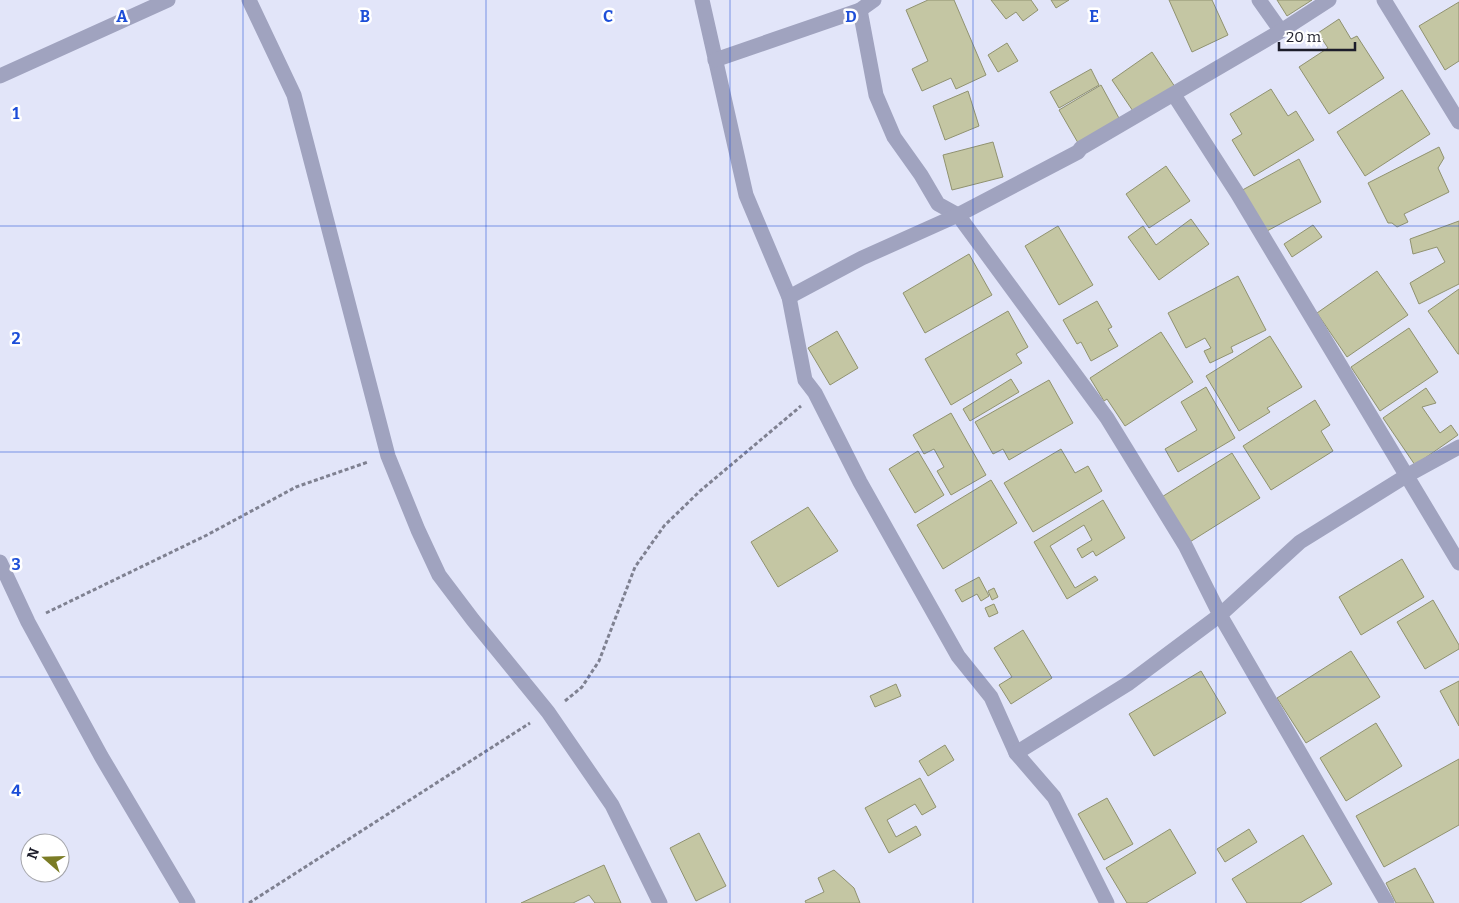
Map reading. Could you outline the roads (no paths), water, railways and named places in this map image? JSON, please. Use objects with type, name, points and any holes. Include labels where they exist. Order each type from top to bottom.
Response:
[{"type":"street","points":[[0,76],[168,0]]},
{"type":"street","points":[[249,0],[294,96],[388,456],[439,575],[548,712],[612,805],[660,903]]},
{"type":"street","points":[[702,0],[746,195],[788,297],[805,380],[815,393],[860,482],[954,648],[991,697],[1016,752],[1054,797],[1107,903]]},
{"type":"street","points":[[715,60],[860,10],[874,0]]},
{"type":"street","points":[[1259,0],[1281,31]]},
{"type":"street","points":[[788,297],[870,254],[958,215],[1078,152],[1081,148],[1281,31],[1328,0]]},
{"type":"street","points":[[1384,0],[1459,122]]},
{"type":"street","points":[[860,10],[876,95],[894,137],[921,175],[938,204],[958,215],[1107,418],[1185,545],[1220,615],[1387,903]]},
{"type":"street","points":[[1174,95],[1236,193],[1459,563]]},
{"type":"street","points":[[1016,752],[1129,683],[1220,615],[1300,542],[1406,476],[1459,447]]},
{"type":"street","points":[[0,562],[28,622],[102,756],[188,903]]}]
